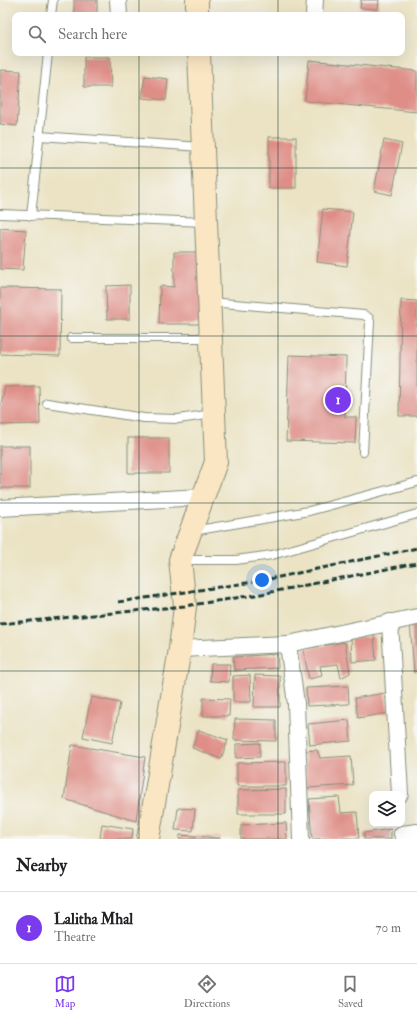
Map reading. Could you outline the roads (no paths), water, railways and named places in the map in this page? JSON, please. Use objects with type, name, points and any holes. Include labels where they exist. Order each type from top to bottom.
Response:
[{"type":"street","points":[[118,0],[119,12]]},
{"type":"street","points":[[197,0],[197,12]]},
{"type":"street","points":[[314,12],[315,0]]},
{"type":"street","points":[[148,839],[180,649],[185,606],[180,560],[216,462],[199,56]]},
{"type":"street","points":[[0,508],[202,497]]},
{"type":"street","points":[[180,649],[288,644],[417,617]]},
{"type":"street","points":[[390,622],[400,791]]},
{"type":"street","points":[[288,644],[296,704],[301,839]]},
{"type":"lane","points":[[52,12],[53,0]]},
{"type":"lane","points":[[31,216],[48,56]]},
{"type":"lane","points":[[39,136],[203,147]]},
{"type":"lane","points":[[0,214],[206,222]]},
{"type":"lane","points":[[209,302],[364,316],[369,318],[363,452]]},
{"type":"lane","points":[[71,338],[211,338]]},
{"type":"lane","points":[[47,403],[144,418],[178,419],[214,414]]},
{"type":"lane","points":[[190,531],[309,511],[417,482]]},
{"type":"lane","points":[[180,560],[236,560],[272,555],[417,514]]},
{"type":"railway","points":[[118,602],[260,581],[417,548]]},
{"type":"railway","points":[[0,624],[185,606],[261,594],[417,563]]},
{"type":"place","name":"Lalitha Mhal","points":[[338,400]]}]
